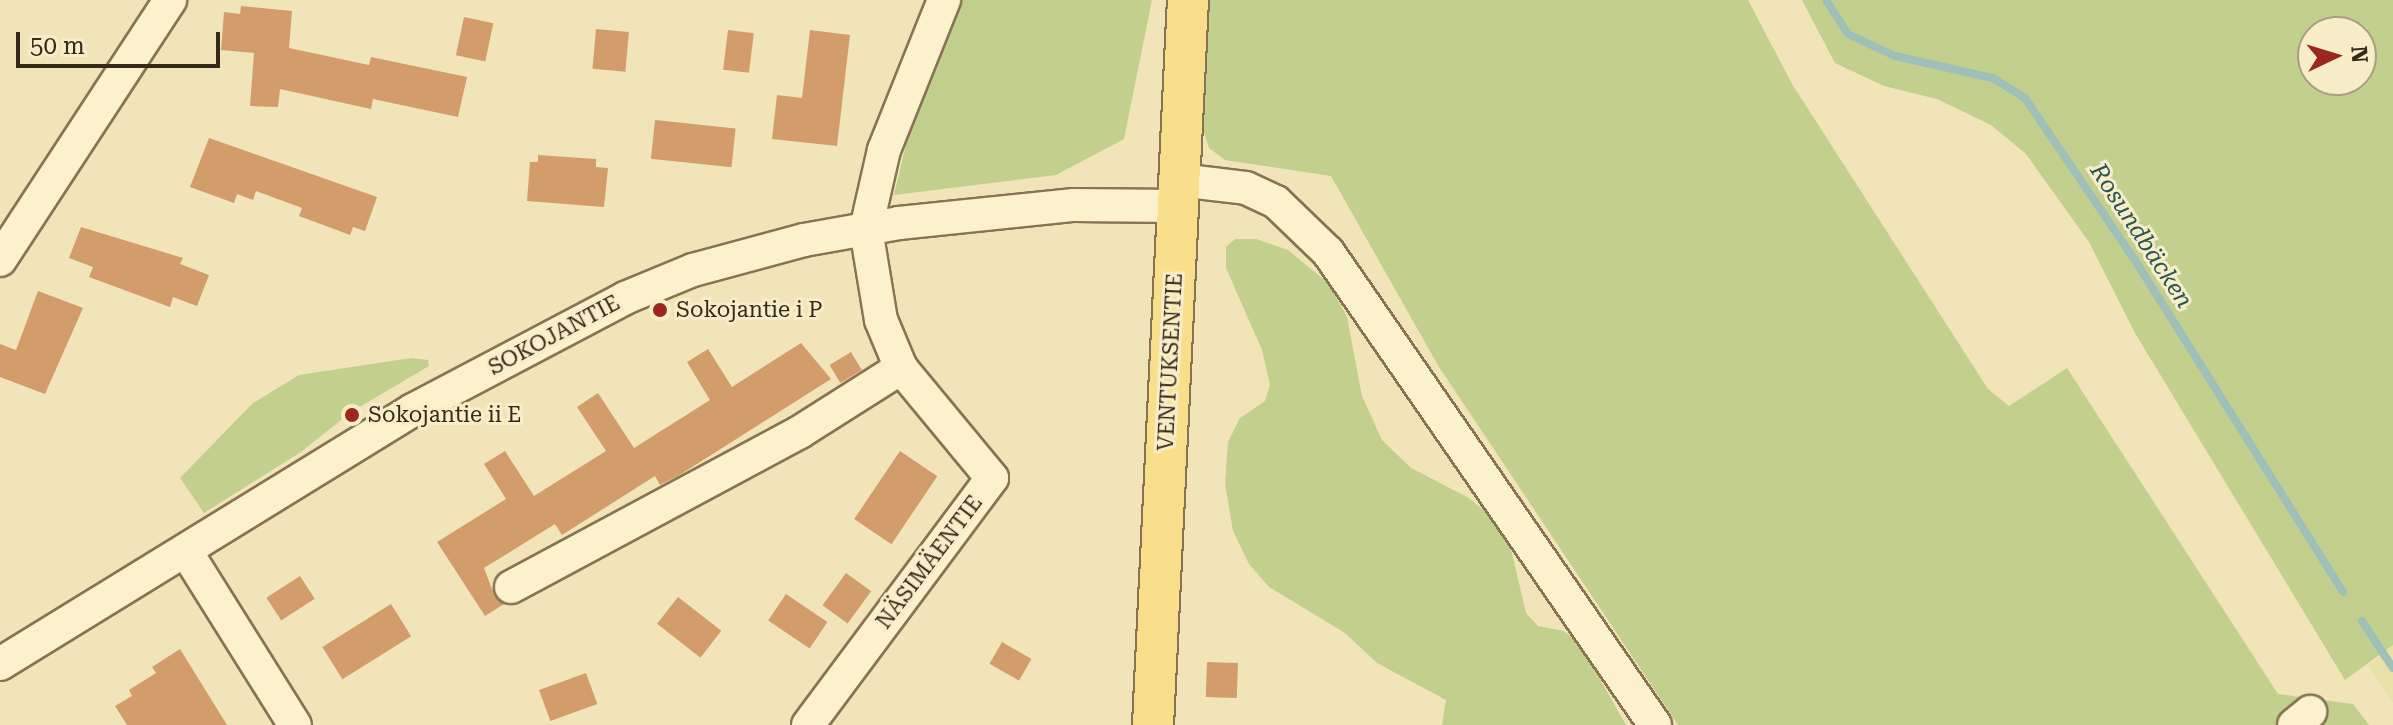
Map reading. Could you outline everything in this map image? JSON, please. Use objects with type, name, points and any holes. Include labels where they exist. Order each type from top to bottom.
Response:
[{"type":"main road","name":"VENTUKSENTIE","points":[[1153,725],[1188,0]]},
{"type":"street","points":[[0,260],[170,0]]},
{"type":"street","name":"NÄSIMÄENTIE","points":[[808,725],[992,478],[901,368],[881,320],[866,229],[884,150],[944,0]]},
{"type":"street","name":"SOKOJANTIE","points":[[0,664],[187,553],[413,410],[625,298],[744,253],[866,229],[1246,188],[1276,202],[1328,252],[1655,725]]},
{"type":"street","points":[[511,587],[800,432],[901,368]]},
{"type":"street","points":[[187,553],[295,725]]},
{"type":"shaded area","points":[[2393,645],[2393,703],[2368,666]]},
{"type":"green space","points":[[962,0],[1152,0],[1124,139],[1056,175],[894,195],[918,95]]},
{"type":"green space","points":[[1210,0],[1748,0],[1792,84],[1988,389],[2009,406],[2067,368],[2278,694],[2353,704],[2369,725],[1678,725],[1439,367],[1331,176],[1225,160],[1209,148],[1203,129]]},
{"type":"green space","points":[[1802,0],[2393,0],[2393,645],[2345,680],[2135,333],[2089,242],[2026,154],[1991,125],[1937,99],[1884,86],[1835,63]]},
{"type":"green space","points":[[1235,239],[1256,239],[1288,250],[1329,284],[1347,317],[1362,396],[1382,440],[1411,468],[1469,498],[1496,521],[1511,549],[1526,613],[1538,626],[1564,631],[1580,644],[1626,725],[1442,725],[1446,700],[1377,663],[1345,633],[1269,587],[1249,564],[1233,531],[1225,484],[1228,442],[1240,418],[1265,401],[1270,385],[1262,350],[1226,268],[1226,247]]},
{"type":"green space","points":[[411,358],[428,360],[429,366],[351,412],[301,452],[204,513],[180,478],[253,403],[299,375]]},
{"type":"building","points":[[241,6],[292,11],[289,48],[369,65],[371,57],[467,77],[458,117],[373,99],[371,109],[280,89],[278,107],[250,106],[254,53],[221,50],[224,12],[240,14]]},
{"type":"building","points":[[464,17],[493,23],[485,61],[456,55]]},
{"type":"building","points":[[596,29],[629,32],[625,72],[593,69]]},
{"type":"building","points":[[728,30],[754,33],[749,73],[723,70]]},
{"type":"building","points":[[810,30],[850,35],[837,146],[772,139],[777,95],[802,98]]},
{"type":"building","points":[[655,120],[736,128],[731,167],[651,159]]},
{"type":"building","points":[[209,138],[377,197],[365,231],[353,227],[350,235],[299,216],[302,208],[256,191],[253,200],[237,194],[234,203],[190,187]]},
{"type":"building","points":[[538,155],[596,159],[596,167],[608,168],[604,207],[527,201],[530,162],[538,162]]},
{"type":"building","points":[[81,227],[183,258],[180,264],[209,275],[197,306],[173,297],[170,307],[89,277],[93,267],[69,258]]},
{"type":"building","points":[[38,291],[83,308],[45,394],[0,377],[0,344],[16,350]]},
{"type":"building","points":[[801,343],[831,379],[678,476],[660,485],[655,476],[562,535],[555,524],[484,568],[495,597],[504,604],[485,616],[437,542],[506,499],[484,464],[505,451],[534,496],[606,451],[577,407],[598,393],[634,448],[710,400],[687,362],[708,349],[732,387]]},
{"type":"building","points":[[851,352],[862,370],[840,383],[830,365]]},
{"type":"building","points":[[900,451],[937,476],[891,544],[854,519]]},
{"type":"building","points":[[846,573],[871,591],[848,624],[822,605]]},
{"type":"building","points":[[300,576],[315,599],[281,620],[266,598]]},
{"type":"building","points":[[786,594],[827,622],[810,648],[768,621]]},
{"type":"building","points":[[678,597],[721,631],[700,658],[657,624]]},
{"type":"building","points":[[391,604],[411,636],[342,679],[322,647]]},
{"type":"building","points":[[1002,642],[1031,659],[1019,681],[990,664]]},
{"type":"building","points":[[180,649],[227,725],[127,725],[115,706],[132,696],[129,690],[156,673],[152,667]]},
{"type":"building","points":[[1207,662],[1238,663],[1237,698],[1206,697]]},
{"type":"building","points":[[586,673],[597,704],[550,721],[539,690]]},
{"type":"waterway","name":"Rosundbäcken","points":[[1826,0],[1848,34],[1895,56],[1993,78],[2025,98],[2138,265],[2343,592]]},
{"type":"waterway","name":"Rosundbäcken","points":[[2362,621],[2393,668]]},
{"type":"place","name":"Sokojantie i P","points":[[660,310]]},
{"type":"place","name":"Sokojantie ii E","points":[[352,415]]}]
